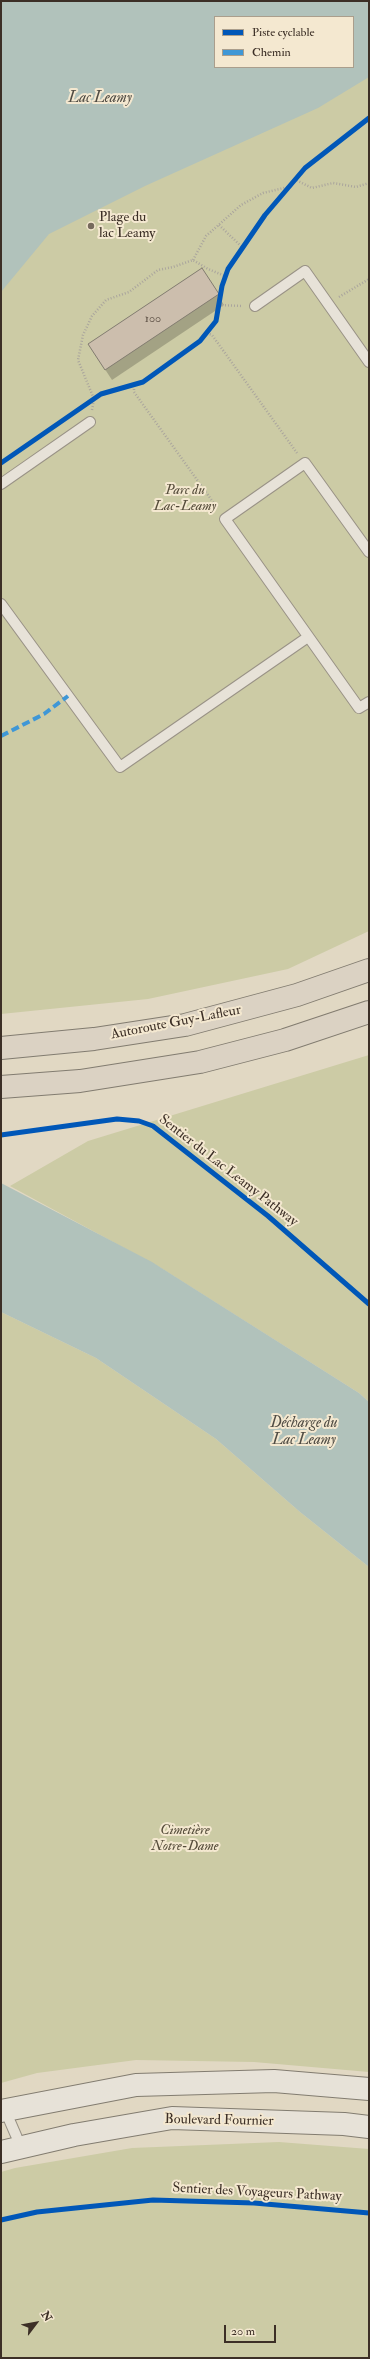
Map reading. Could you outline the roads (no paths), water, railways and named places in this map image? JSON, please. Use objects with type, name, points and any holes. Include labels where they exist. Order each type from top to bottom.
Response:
[{"type":"highway","name":"Autoroute Guy-Lafleur","points":[[1,1048],[94,1039],[185,1025],[278,1000],[369,970]]},
{"type":"highway","points":[[1,1087],[80,1081],[200,1062],[285,1040],[369,1012]]},
{"type":"main road","points":[[3,2111],[136,2085],[274,2081],[369,2089]]},
{"type":"main road","name":"Boulevard Fournier","points":[[11,2150],[74,2135],[172,2118],[369,2126]]},
{"type":"lane","points":[[255,306],[305,271],[369,362]]},
{"type":"lane","points":[[1,484],[90,422]]},
{"type":"lane","points":[[369,552],[304,463],[225,519],[359,708],[369,702]]},
{"type":"lane","points":[[1,604],[120,767],[308,637]]},
{"type":"lane","points":[[3,2111],[11,2150]]},
{"type":"water","name":"Lac Leamy","points":[[1,1],[369,1],[369,77],[318,108],[145,186],[49,234],[1,292]]},
{"type":"water","name":"Décharge du Lac Leamy","points":[[1,1183],[152,1262],[359,1393],[369,1402],[369,1567],[300,1512],[216,1439],[96,1358],[1,1312]]},
{"type":"place","name":"Plage du lac Leamy","points":[[91,226]]},
{"type":"park label","name":"Parc du Lac-Leamy","points":[[185,500]]},
{"type":"park label","name":"Cimetière Notre-Dame","points":[[185,1840]]}]
